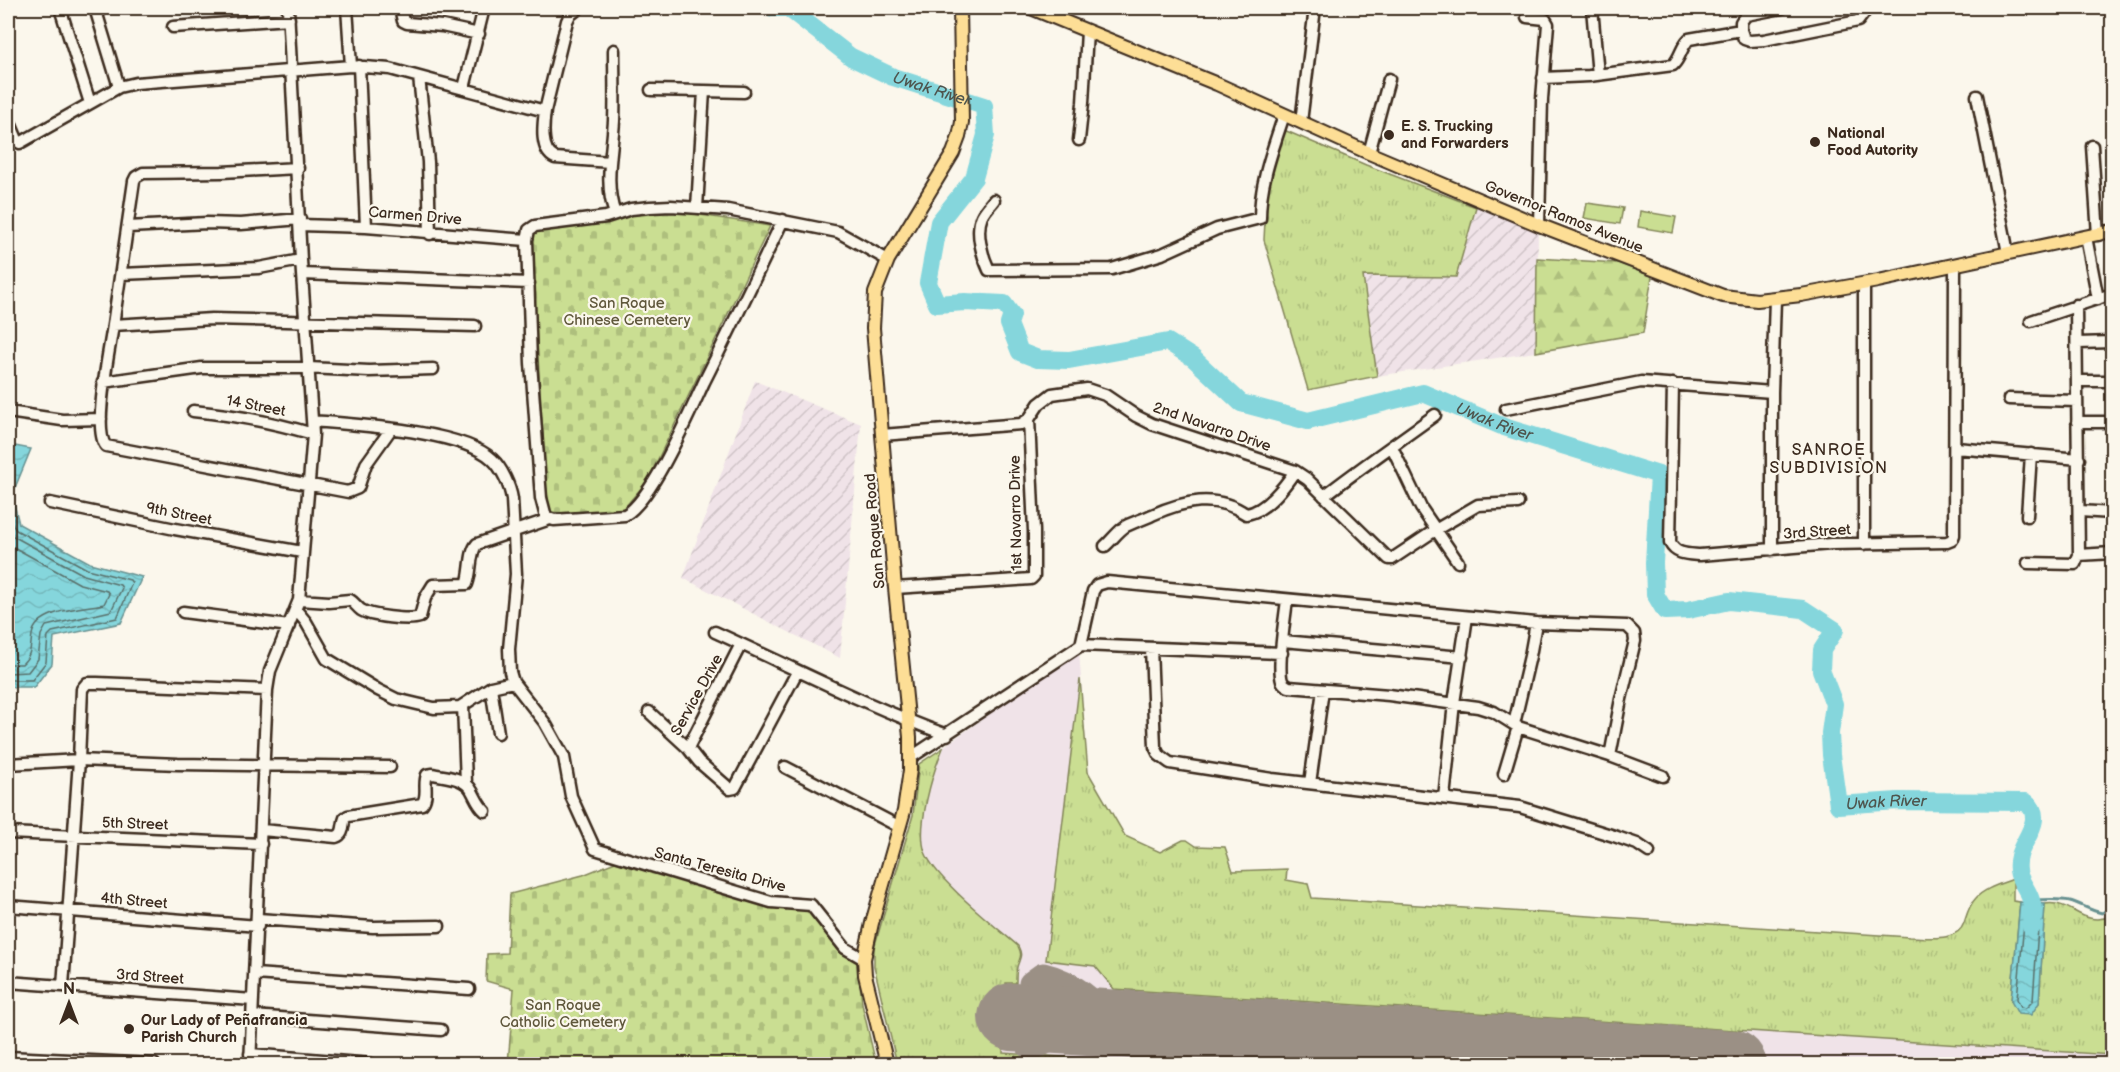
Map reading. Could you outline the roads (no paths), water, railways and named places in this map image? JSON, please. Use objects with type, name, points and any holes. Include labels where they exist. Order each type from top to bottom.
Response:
[{"type":"main road","name":"San Roque Road","points":[[887,1065],[864,959],[900,826],[910,759],[909,721],[895,588],[873,328],[874,309],[879,280],[888,260],[953,153],[959,137],[962,106],[960,8]]},
{"type":"main road","name":"Governor Ramos Avenue","points":[[1032,8],[1208,81],[1539,225],[1716,293],[1737,298],[1775,299],[1864,284],[2112,231]]},
{"type":"street","points":[[60,8],[90,103]]},
{"type":"street","points":[[95,8],[119,87]]},
{"type":"street","points":[[288,8],[313,434],[297,605],[270,671],[267,690],[250,1059],[371,1065]]},
{"type":"street","points":[[347,8],[355,66],[366,227]]},
{"type":"street","points":[[400,8],[403,21],[407,23],[442,26],[479,34]]},
{"type":"street","points":[[464,88],[484,8]]},
{"type":"street","points":[[579,8],[570,15],[567,21],[545,111],[546,150],[555,158],[610,162]]},
{"type":"street","points":[[1301,122],[1315,8]]},
{"type":"street","points":[[1592,8],[1598,75]]},
{"type":"street","points":[[1782,8],[1746,15],[1741,22],[1744,39],[1764,40],[1858,21],[1864,13],[1863,8]]},
{"type":"street","points":[[1527,17],[1545,19],[1548,24],[1543,78],[1539,225]]},
{"type":"street","points":[[173,27],[289,20]]},
{"type":"street","points":[[1543,78],[1598,75],[1673,65],[1679,59],[1689,39],[1741,30]]},
{"type":"street","points":[[1079,140],[1087,31]]},
{"type":"street","points":[[614,50],[614,120],[609,196],[615,214]]},
{"type":"street","points":[[8,118],[18,142],[23,142],[119,87],[160,80],[355,66],[390,69],[545,111]]},
{"type":"street","points":[[419,77],[428,162],[430,234]]},
{"type":"street","points":[[1369,153],[1389,79]]},
{"type":"street","points":[[651,90],[744,92]]},
{"type":"street","points":[[697,208],[704,91]]},
{"type":"street","points":[[1977,96],[2008,253]]},
{"type":"street","points":[[994,200],[982,217],[979,235],[989,270],[1112,268],[1141,261],[1217,229],[1260,218],[1260,200],[1264,181],[1284,115]]},
{"type":"street","points":[[2092,146],[2092,236],[2098,298]]},
{"type":"street","points":[[298,168],[140,174],[134,181],[104,382],[101,419],[103,442],[106,446],[353,491],[360,483],[366,464],[391,429]]},
{"type":"street","points":[[550,519],[546,517],[542,498],[531,363],[527,240],[529,230],[536,226],[650,207],[728,210],[838,232],[888,260]]},
{"type":"street","points":[[297,605],[350,600],[363,611],[399,619],[414,619],[420,617],[425,598],[433,585],[467,584],[474,548],[477,544],[550,519],[625,514],[633,510],[644,496],[672,447],[783,220]]},
{"type":"street","name":"Carmen Drive","points":[[128,226],[300,222],[527,240]]},
{"type":"street","points":[[121,274],[259,268],[301,260]]},
{"type":"street","points":[[1955,265],[1956,448],[2079,459]]},
{"type":"street","points":[[303,274],[529,283]]},
{"type":"street","points":[[1864,284],[1864,544]]},
{"type":"street","points":[[2031,321],[2112,294]]},
{"type":"street","points":[[1772,550],[1772,392],[1775,299]]},
{"type":"street","points":[[2028,563],[2075,564],[2079,555],[2076,305]]},
{"type":"street","points":[[113,325],[212,319],[475,326]]},
{"type":"street","points":[[2078,343],[2112,342]]},
{"type":"street","points":[[104,382],[202,368],[309,368],[369,371],[433,369]]},
{"type":"street","points":[[2077,381],[2112,381]]},
{"type":"street","points":[[1506,409],[1641,382],[1772,392]]},
{"type":"street","name":"3rd Street","points":[[1673,384],[1670,543],[1673,550],[1683,554],[1700,555],[1831,544],[1947,542],[1952,540],[1954,535],[1956,448]]},
{"type":"street","name":"2nd Navarro Drive","points":[[1029,419],[1039,404],[1052,394],[1087,388],[1105,395],[1152,424],[1295,471],[1307,479],[1389,560],[1437,529]]},
{"type":"street","points":[[2008,399],[2077,401]]},
{"type":"street","name":"14 Street","points":[[193,411],[237,415],[313,434]]},
{"type":"street","points":[[8,412],[62,420],[101,419]]},
{"type":"street","points":[[1324,496],[1374,457],[1392,447],[1435,415]]},
{"type":"street","points":[[882,435],[1003,427],[1021,424],[1029,419]]},
{"type":"street","name":"1st Navarro Drive","points":[[895,588],[1031,579],[1034,576],[1029,419]]},
{"type":"street","points":[[297,605],[327,659],[396,699],[434,708],[463,705],[491,687],[513,682],[509,659],[516,574],[511,491],[494,460],[468,446],[420,433],[313,421]]},
{"type":"street","points":[[2078,422],[2112,422]]},
{"type":"street","points":[[1392,447],[1422,508],[1458,562]]},
{"type":"street","points":[[2027,516],[2031,454]]},
{"type":"street","points":[[1105,546],[1125,527],[1176,504],[1209,501],[1235,507],[1246,514],[1253,513],[1284,488],[1295,471]]},
{"type":"street","name":"9th Street","points":[[50,503],[302,552]]},
{"type":"street","points":[[1437,529],[1478,505],[1518,503]]},
{"type":"street","points":[[2080,510],[2112,513]]},
{"type":"street","points":[[2079,555],[2112,553]]},
{"type":"street","points":[[1081,645],[1093,591],[1097,585],[1107,582],[1536,623],[1627,626],[1634,633],[1635,641],[1610,756]]},
{"type":"street","points":[[1287,600],[1281,653],[1282,679],[1289,687],[1389,695],[1478,706],[1516,725],[1663,776]]},
{"type":"street","points":[[183,612],[289,626]]},
{"type":"street","points":[[1444,798],[1454,703],[1467,617]]},
{"type":"street","points":[[1504,774],[1536,623]]},
{"type":"street","points":[[715,632],[797,672],[909,721],[948,735]]},
{"type":"street","points":[[1283,641],[1461,657]]},
{"type":"street","name":"Service Drive","points":[[649,712],[688,748],[741,644]]},
{"type":"street","points":[[910,759],[1081,645],[1281,653]]},
{"type":"street","points":[[1151,648],[1155,747],[1160,755],[1170,762],[1310,783],[1520,807],[1637,844],[1649,852]]},
{"type":"street","points":[[688,748],[699,762],[730,789],[735,788],[797,672]]},
{"type":"street","name":"Santa Teresita Drive","points":[[513,682],[553,735],[564,757],[571,796],[595,849],[771,902],[811,905],[845,948],[864,959]]},
{"type":"street","points":[[63,986],[82,689],[87,683],[267,690]]},
{"type":"street","points":[[491,687],[498,733]]},
{"type":"street","points":[[1310,783],[1323,690]]},
{"type":"street","points":[[463,705],[466,783],[480,807],[485,811]]},
{"type":"street","points":[[8,764],[79,760],[390,767]]},
{"type":"street","points":[[785,767],[900,826]]},
{"type":"street","points":[[262,830],[336,837],[343,832],[344,821],[348,816],[422,804],[425,800],[428,775],[433,774],[466,783]]},
{"type":"street","name":"5th Street","points":[[8,833],[261,844]]},
{"type":"street","name":"4th Street","points":[[8,906],[258,922],[373,927],[439,926]]},
{"type":"street","points":[[255,974],[469,989]]},
{"type":"street","name":"3rd Street","points":[[8,982],[254,1000]]},
{"type":"street","points":[[253,1016],[441,1030]]},
{"type":"street","points":[[8,1057],[59,1062],[154,1065]]},
{"type":"water","points":[[15,446],[31,449],[12,495],[19,524],[90,563],[142,577],[121,623],[54,637],[52,664],[34,687],[11,687],[8,684],[8,454]]},
{"type":"water","points":[[2020,902],[2045,904],[2039,1003],[2031,1015],[2018,1014],[2011,1001]]},
{"type":"waterway","name":"Uwak River","points":[[773,8],[788,8],[851,57],[893,77],[984,106],[986,135],[974,178],[939,222],[928,283],[937,304],[965,302],[1004,304],[1012,315],[1009,324],[1020,352],[1038,359],[1069,360],[1168,342],[1193,358],[1241,403],[1308,421],[1423,393],[1504,427],[1659,475],[1654,563],[1655,594],[1665,611],[1688,610],[1729,601],[1803,609],[1835,630],[1822,650],[1821,670],[1834,704],[1830,733],[1838,805],[1898,801],[2026,802],[2032,808],[2034,822],[2021,849],[2018,871],[2032,904],[2031,927]]},
{"type":"waterway","points":[[2112,827],[2110,846],[2112,848]]},
{"type":"waterway","points":[[2030,900],[2065,900],[2102,913],[2112,907]]},
{"type":"place","name":"E. S. Trucking and Forwarders","points":[[1389,135]]},
{"type":"place","name":"National Food Autority","points":[[1815,142]]},
{"type":"place","name":"Our Lady of Peñafrancia Parish Church","points":[[129,1029]]},
{"type":"district","name":"SANROE SUBDIVISION","points":[[1829,459]]},
{"type":"park label","name":"San Roque Chinese Cemetery","points":[[627,312]]},
{"type":"park label","name":"San Roque Catholic Cemetery","points":[[563,1014]]}]
